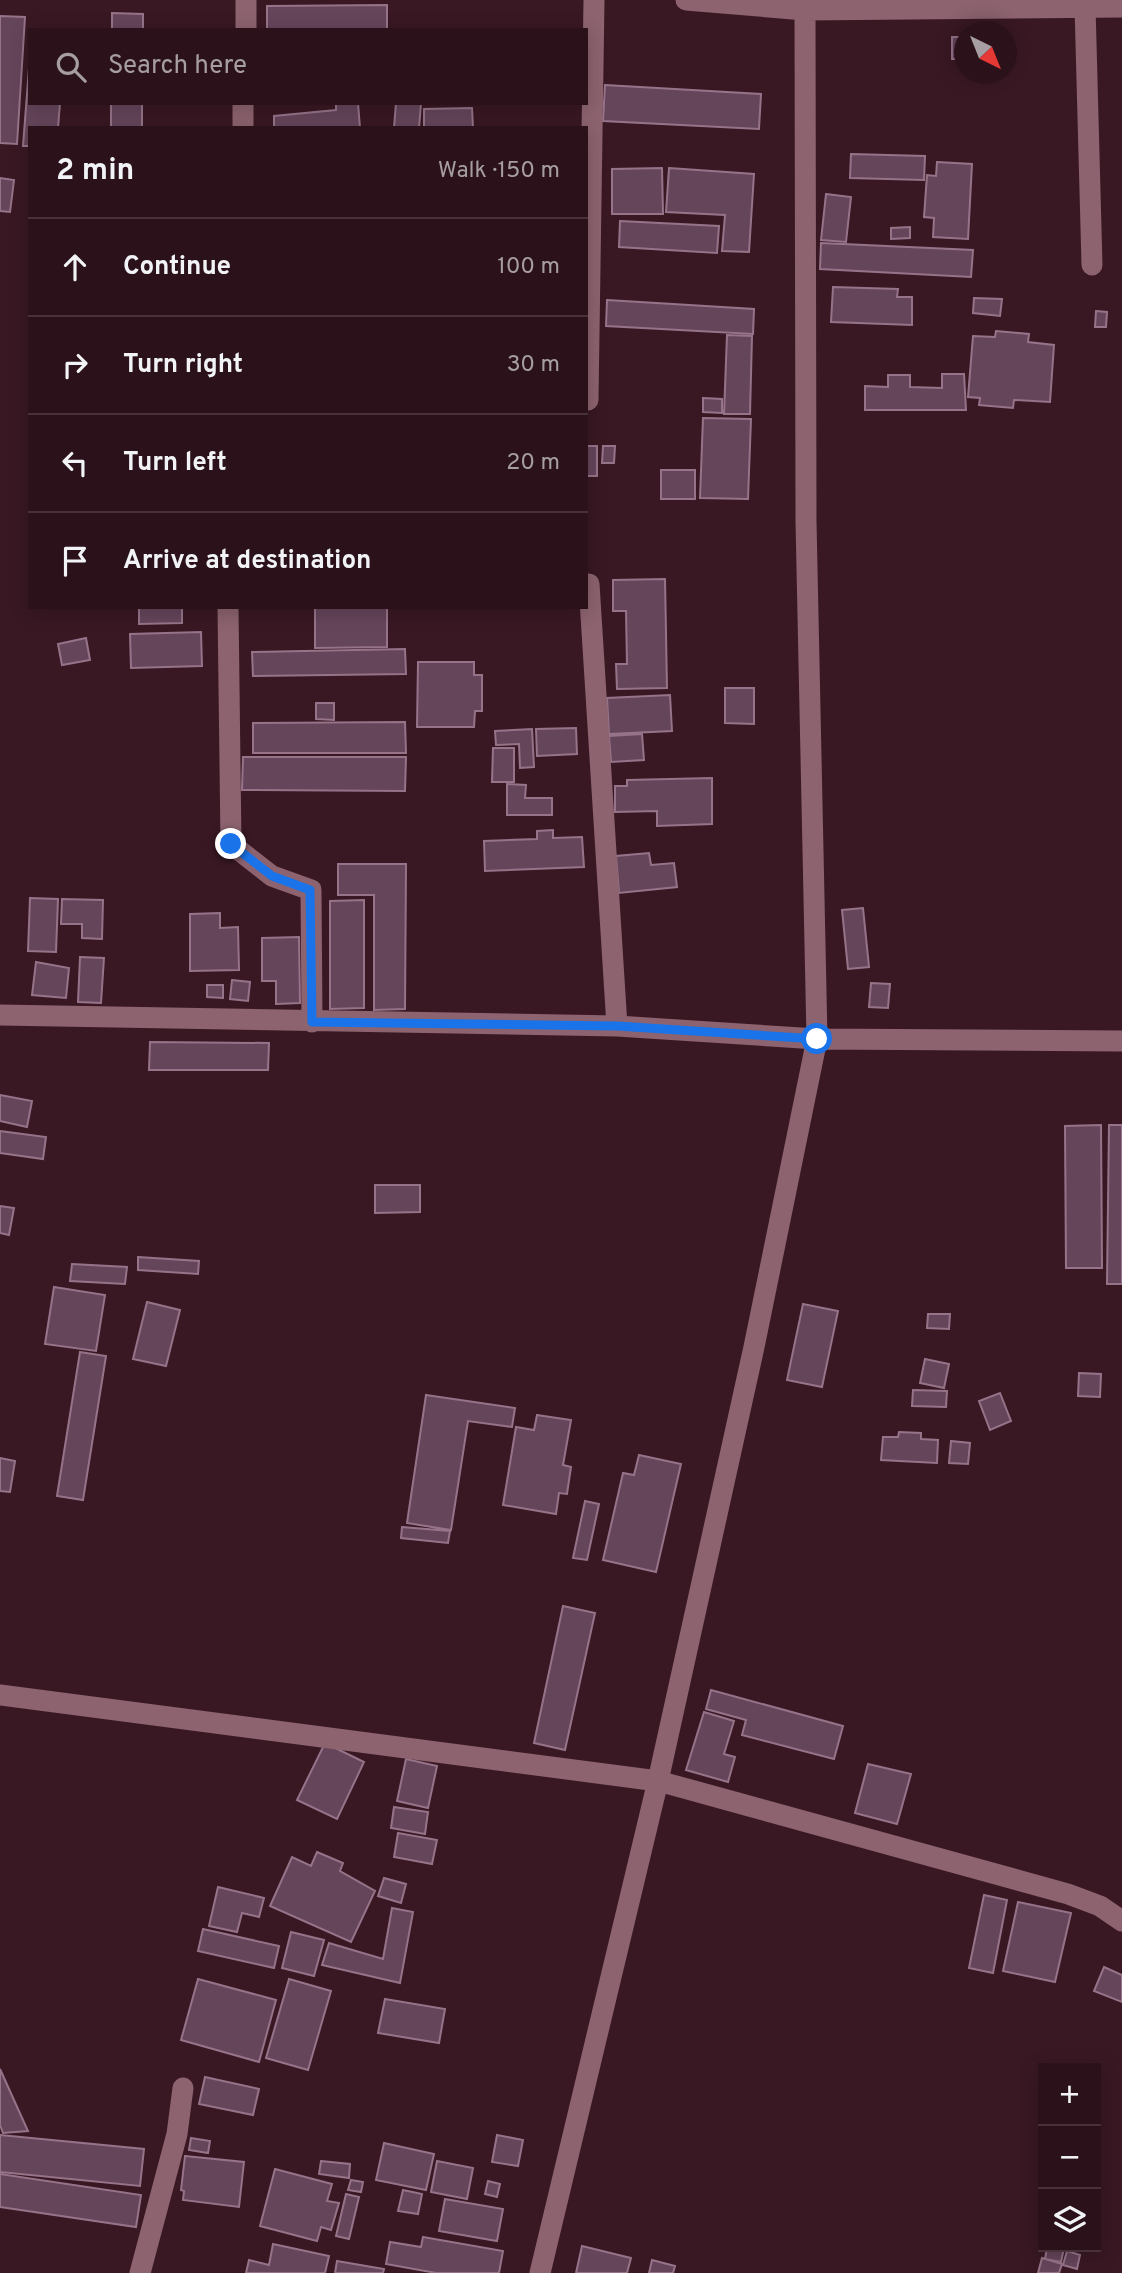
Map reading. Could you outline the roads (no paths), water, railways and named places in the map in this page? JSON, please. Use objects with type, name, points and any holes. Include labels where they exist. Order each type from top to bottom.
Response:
[{"type":"street","points":[[246,0],[246,28]]},
{"type":"street","points":[[588,400],[594,0]]},
{"type":"street","points":[[685,0],[805,10],[1122,7]]},
{"type":"street","points":[[1085,6],[1092,265]]},
{"type":"street","points":[[540,2273],[658,1781],[754,1347],[817,1039],[806,521],[805,10]]},
{"type":"street","points":[[243,105],[243,126]]},
{"type":"street","points":[[590,584],[617,1026]]},
{"type":"street","points":[[228,609],[231,844],[272,876],[310,890],[312,1022]]},
{"type":"street","points":[[0,1015],[617,1026],[817,1039],[1122,1041]]},
{"type":"street","points":[[0,1695],[658,1781],[1069,1894],[1100,1906],[1122,1921]]},
{"type":"street","points":[[140,2273],[177,2134],[183,2088]]}]
